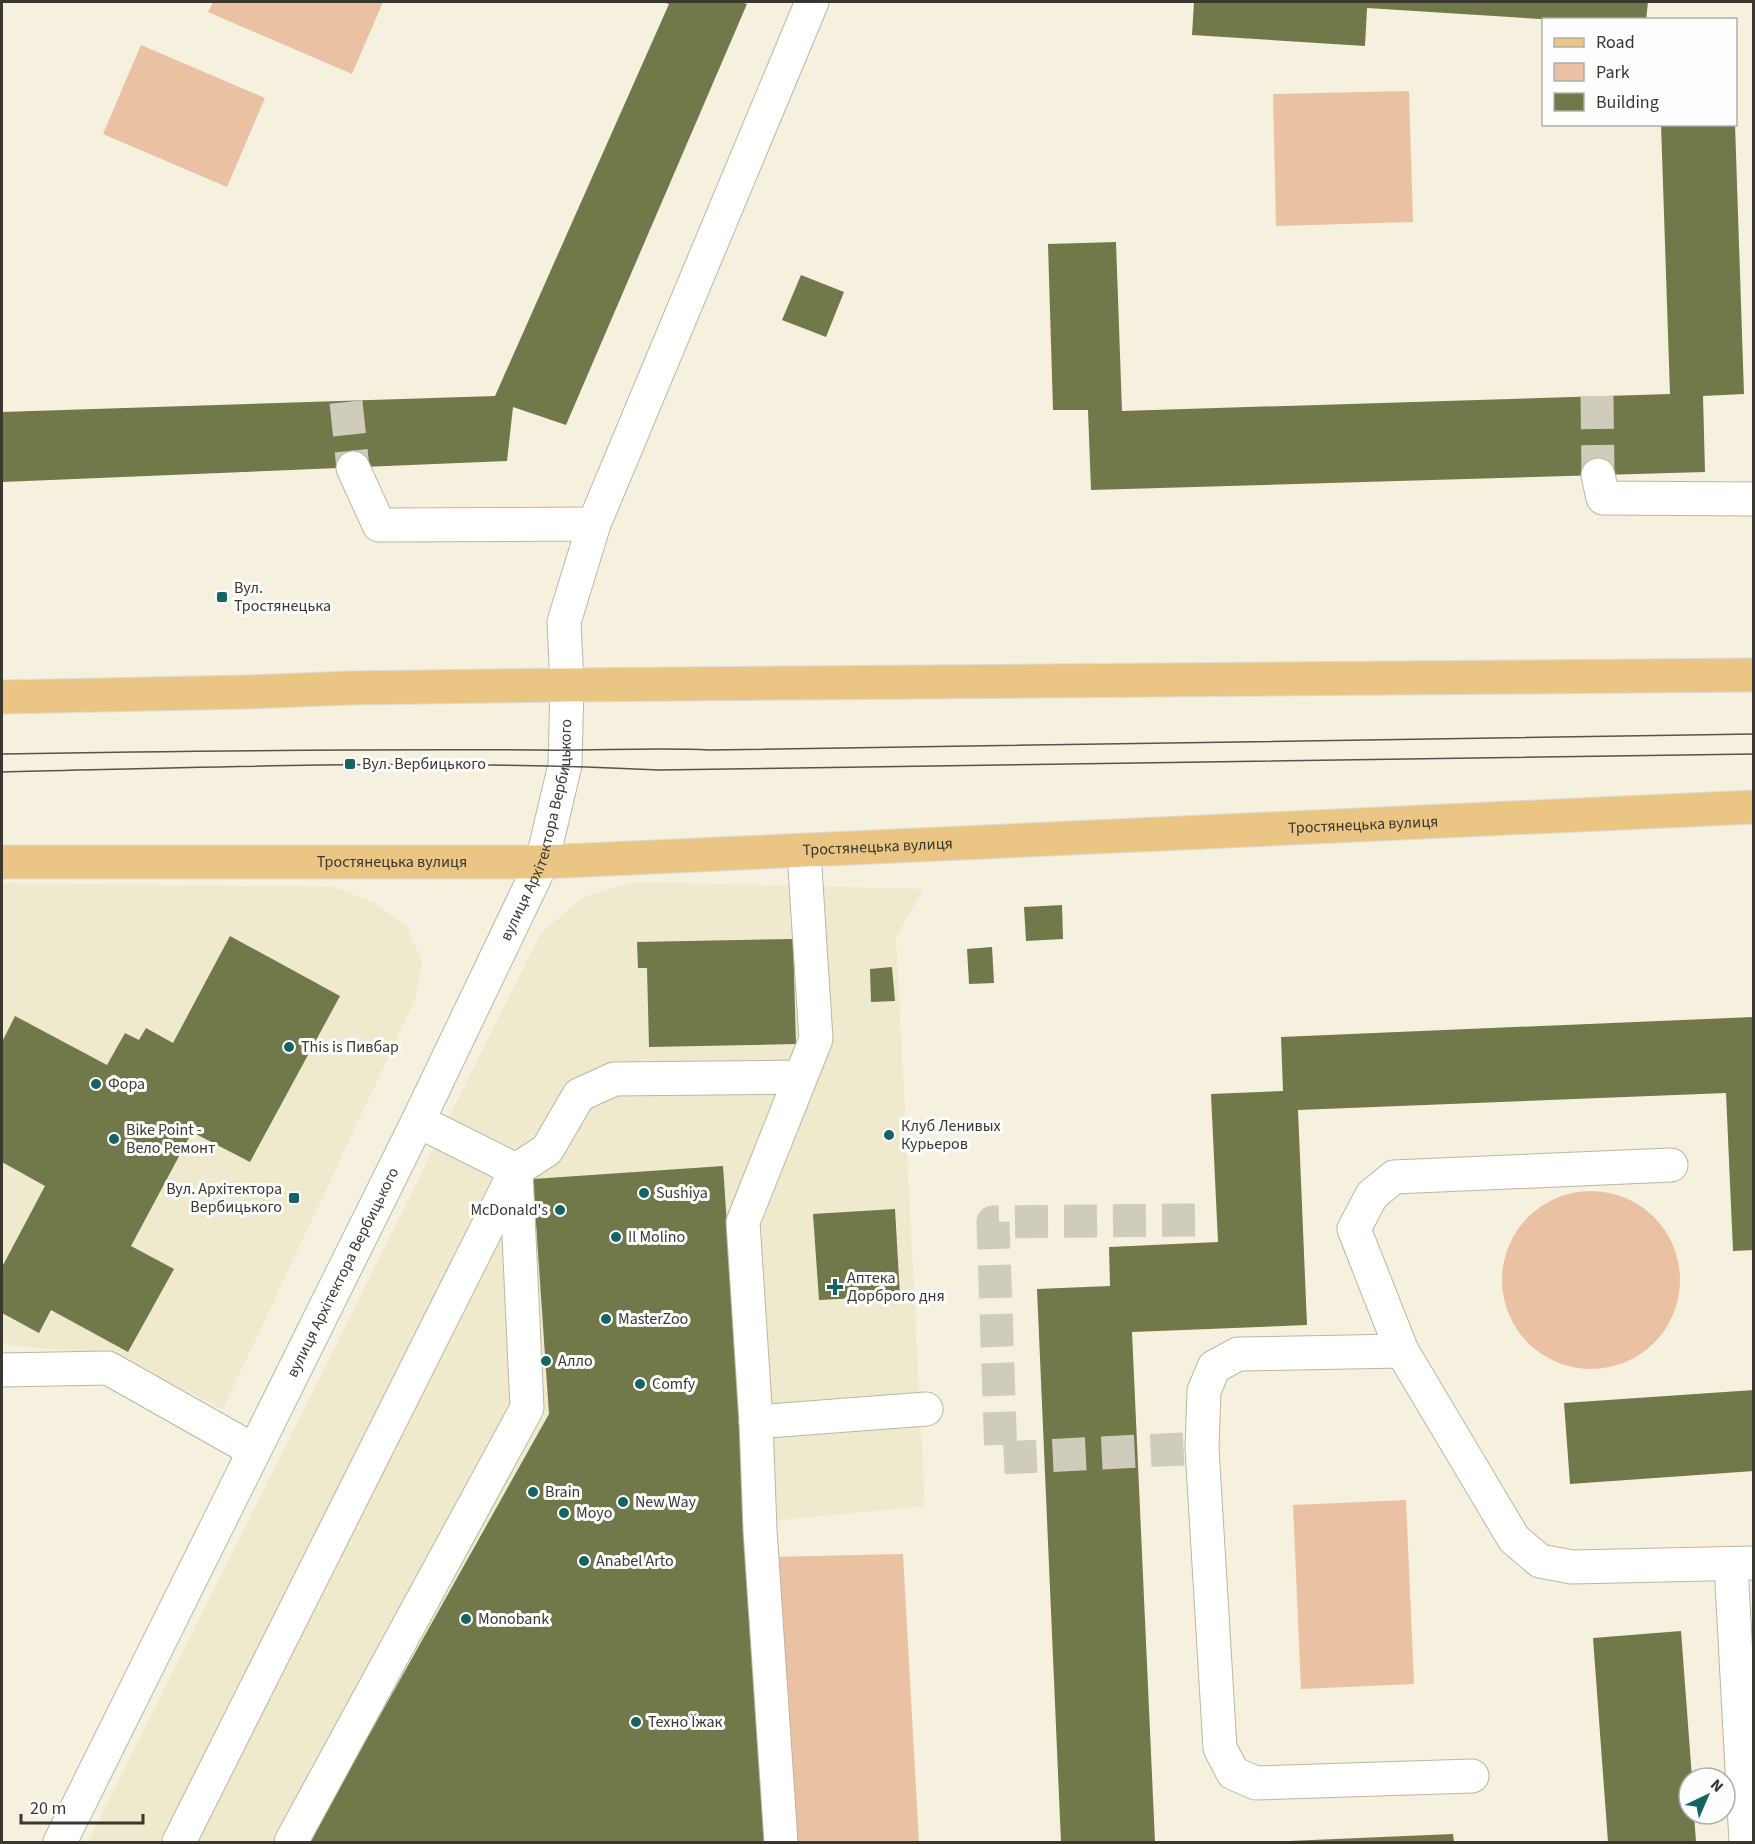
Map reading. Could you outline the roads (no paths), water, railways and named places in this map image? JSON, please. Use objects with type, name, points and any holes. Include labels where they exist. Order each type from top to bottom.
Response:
[{"type":"main road","points":[[2,697],[567,685],[1754,675]]},
{"type":"main road","name":"Тростянецька вулиця","points":[[2,862],[542,862],[804,852],[1754,807]]},
{"type":"street","name":"вулиця Архітектора Вербицького","points":[[60,1842],[418,1121],[542,862],[565,765],[567,685],[564,622],[594,524],[812,2]]},
{"type":"street","points":[[352,468],[379,525],[594,524]]},
{"type":"street","points":[[1598,475],[1604,498],[1754,499]]},
{"type":"street","points":[[781,1842],[760,1530],[756,1422],[743,1222],[816,1039],[804,852]]},
{"type":"street","points":[[179,1842],[516,1170],[548,1150],[579,1095],[614,1079],[800,1077]]},
{"type":"street","points":[[418,1121],[516,1170]]},
{"type":"street","points":[[1671,1165],[1394,1177],[1372,1195],[1354,1229],[1402,1351],[1514,1539],[1540,1561],[1572,1567],[1742,1564],[1746,1842]]},
{"type":"street","points":[[291,1842],[527,1408],[516,1170]]},
{"type":"street","points":[[1402,1351],[1238,1354],[1214,1367],[1204,1391],[1202,1448],[1220,1748],[1233,1773],[1256,1783],[1472,1776]]},
{"type":"street","points":[[2,1370],[108,1368],[253,1450]]},
{"type":"street","points":[[756,1422],[926,1409]]},
{"type":"tunnel","points":[[1597,396],[1598,475]]},
{"type":"tunnel","points":[[346,402],[353,468]]},
{"type":"tunnel","points":[[1195,1220],[993,1222],[1001,1458],[1202,1448]]},
{"type":"tram line","points":[[2,754],[337,750],[710,750],[1754,734]]},
{"type":"tram line","points":[[2,772],[413,764],[659,770],[1754,754]]},
{"type":"place","name":"Вул. Тростянецька","points":[[222,597]]},
{"type":"place","name":"Вул. Вербицького","points":[[350,764]]},
{"type":"place","name":"This is Пивбар","points":[[289,1047]]},
{"type":"place","name":"Фора","points":[[96,1084]]},
{"type":"place","name":"Клуб Ленивых Курьеров","points":[[889,1135]]},
{"type":"place","name":"Bike Point - Вело Ремонт","points":[[114,1139]]},
{"type":"place","name":"Sushiya","points":[[644,1193]]},
{"type":"place","name":"Вул. Архітектора Вербицького","points":[[294,1198]]},
{"type":"place","name":"McDonald's","points":[[560,1210]]},
{"type":"place","name":"Il Molino","points":[[616,1237]]},
{"type":"place","name":"Аптека Дорброго дня","points":[[835,1287]]},
{"type":"place","name":"MasterZoo","points":[[606,1319]]},
{"type":"place","name":"Алло","points":[[546,1361]]},
{"type":"place","name":"Comfy","points":[[640,1384]]},
{"type":"place","name":"Brain","points":[[533,1492]]},
{"type":"place","name":"New Way","points":[[623,1502]]},
{"type":"place","name":"Moyo","points":[[564,1513]]},
{"type":"place","name":"Anabel Arto","points":[[584,1561]]},
{"type":"place","name":"Monobank","points":[[466,1619]]},
{"type":"place","name":"Техно Їжак","points":[[636,1722]]}]
